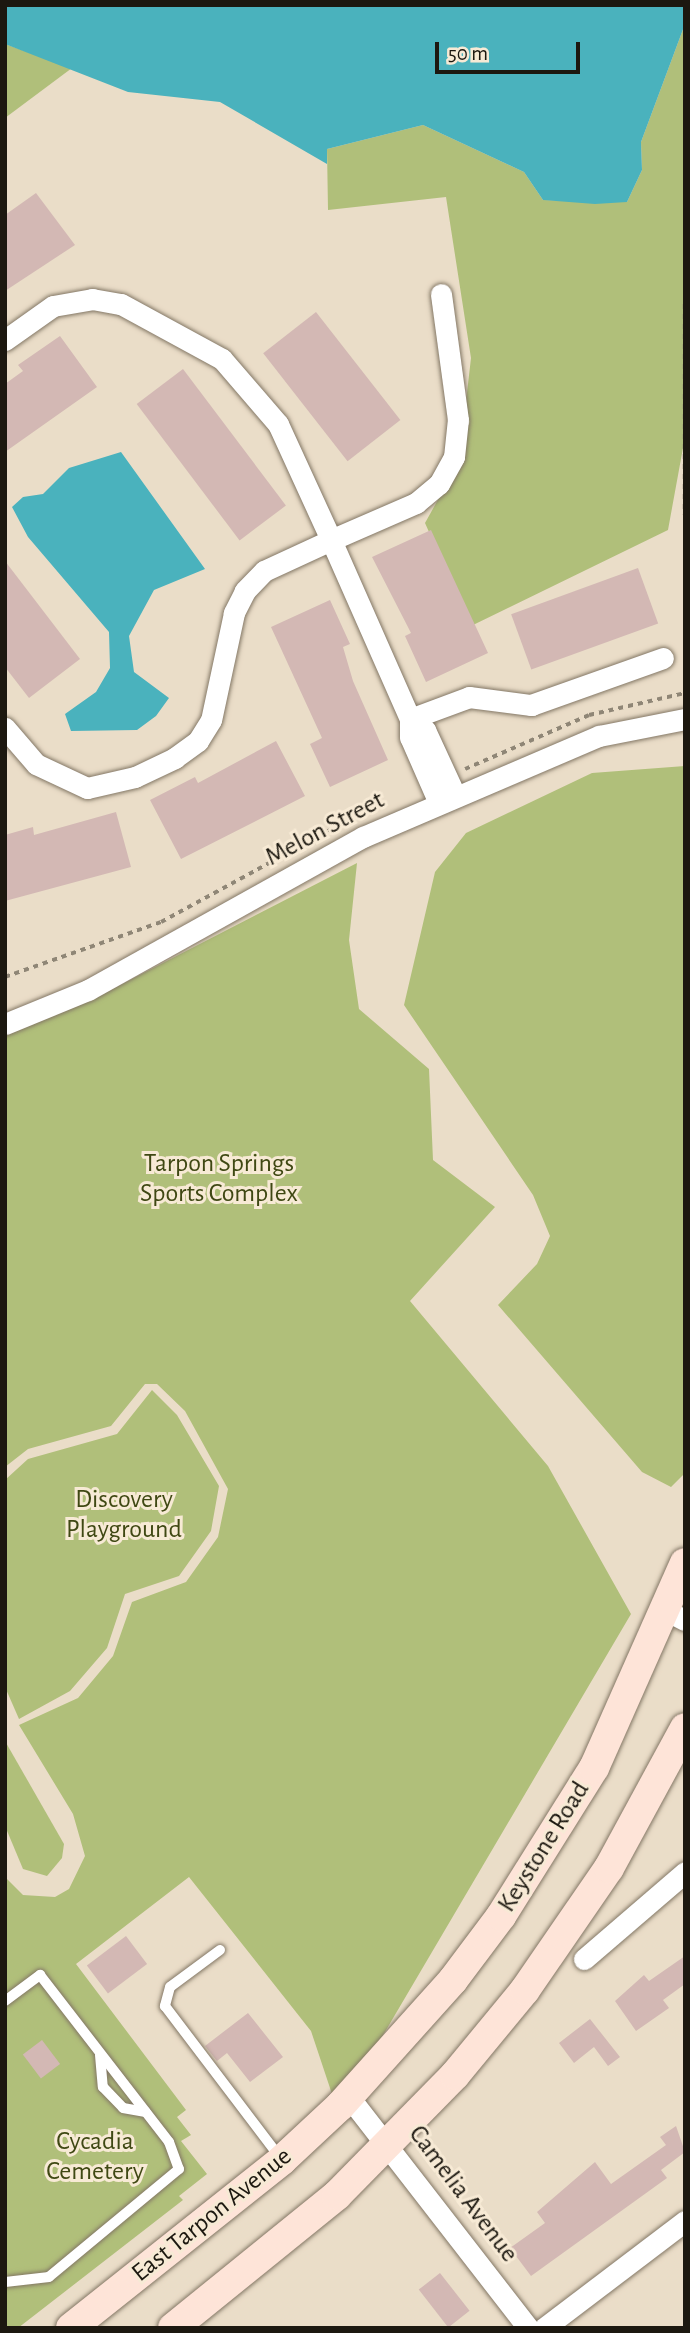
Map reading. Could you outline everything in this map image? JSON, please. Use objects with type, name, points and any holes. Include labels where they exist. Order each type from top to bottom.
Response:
[{"type":"main road","name":"Keystone Road","points":[[349,2097],[453,1980],[552,1840],[676,1616],[685,1563]]},
{"type":"main road","points":[[173,2328],[391,2143],[526,1990],[609,1868],[685,1728]]},
{"type":"main road","name":"East Tarpon Avenue","points":[[71,2328],[282,2160],[349,2097]]},
{"type":"street","points":[[5,728],[36,764],[87,788],[135,777],[175,758],[198,741],[211,720],[234,613],[246,591],[264,571],[416,503],[439,484],[454,457],[458,420],[441,295]]},
{"type":"street","points":[[5,340],[53,306],[92,299],[121,304],[222,359],[278,424],[410,719],[410,737],[447,799]]},
{"type":"street","points":[[410,719],[469,697],[531,705],[663,658]]},
{"type":"street","name":"Melon Street","points":[[5,1024],[88,990],[355,841],[447,799],[599,736],[685,719]]},
{"type":"street","points":[[584,1959],[685,1872]]},
{"type":"street","name":"Camelia Avenue","points":[[349,2097],[391,2143],[528,2328]]},
{"type":"street","points":[[544,2328],[685,2221]]},
{"type":"lane","points":[[220,1950],[170,1987],[165,2006],[282,2160]]},
{"type":"lane","points":[[5,2001],[40,1975],[169,2142],[179,2169],[49,2277],[5,2282]]},
{"type":"lane","points":[[100,2052],[103,2087],[123,2108],[146,2112]]},
{"type":"path","points":[[685,304],[685,515]]},
{"type":"path","points":[[674,697],[685,693]]},
{"type":"green space","points":[[685,24],[685,437],[668,530],[471,626],[425,523],[459,462],[471,358],[446,197],[328,210],[327,149],[423,125],[524,172],[543,200],[627,202],[642,170],[641,142]]},
{"type":"green space","points":[[5,44],[72,68],[5,118]]},
{"type":"green space","points":[[685,766],[685,1473],[671,1487],[642,1472],[498,1305],[537,1264],[550,1236],[533,1195],[404,1005],[435,872],[466,833],[592,773]]},
{"type":"green space","name":"Tarpon Springs Sports Complex","points":[[357,863],[349,940],[359,1009],[429,1069],[433,1160],[495,1207],[410,1301],[548,1466],[631,1614],[369,2059],[333,2097],[311,2031],[189,1877],[76,1964],[186,2110],[177,2117],[191,2135],[181,2141],[207,2174],[179,2196],[183,2200],[18,2328],[5,2328],[5,1877],[23,1895],[55,1897],[69,1889],[85,1856],[73,1814],[19,1725],[78,1698],[113,1656],[132,1602],[186,1582],[218,1537],[228,1489],[185,1411],[157,1384],[145,1384],[111,1426],[28,1449],[5,1467],[5,1036],[93,999]]},
{"type":"green space","name":"Discovery Playground","points":[[152,1390],[177,1415],[219,1486],[211,1531],[179,1576],[125,1594],[107,1648],[70,1691],[19,1719],[5,1687],[5,1480],[28,1459],[117,1434]]},
{"type":"green space","points":[[5,1741],[64,1844],[62,1858],[47,1876],[23,1869],[5,1826]]},
{"type":"water","points":[[5,5],[685,5],[685,24],[641,142],[642,170],[627,202],[595,204],[543,200],[524,172],[423,125],[327,149],[327,164],[220,102],[128,92],[5,44]]},
{"type":"water","points":[[121,452],[205,569],[154,590],[129,636],[134,672],[169,698],[156,716],[137,730],[71,731],[65,714],[96,692],[110,668],[109,632],[28,537],[12,507],[23,497],[43,494],[69,468]]},
{"type":"building","points":[[36,193],[75,245],[5,291],[5,215]]},
{"type":"building","points":[[316,312],[400,420],[348,461],[263,353]]},
{"type":"building","points":[[60,336],[97,387],[5,452],[5,384],[23,371],[18,365]]},
{"type":"building","points":[[183,369],[286,506],[240,540],[137,404]]},
{"type":"building","points":[[431,530],[488,653],[426,682],[405,636],[411,633],[372,557]]},
{"type":"building","points":[[5,561],[80,659],[29,698],[5,667]]},
{"type":"building","points":[[638,568],[658,623],[531,670],[511,614]]},
{"type":"building","points":[[330,600],[350,644],[343,647],[353,681],[388,760],[330,787],[310,744],[322,738],[271,627]]},
{"type":"building","points":[[276,741],[305,796],[181,859],[150,800],[195,777],[198,783]]},
{"type":"building","points":[[116,812],[131,867],[5,901],[5,835],[33,827],[34,835]]},
{"type":"building","points":[[126,1936],[147,1964],[108,1993],[87,1965]]},
{"type":"building","points":[[685,1956],[685,1984],[663,2000],[669,2008],[636,2031],[615,2001],[644,1975],[649,1981]]},
{"type":"building","points":[[248,2013],[283,2057],[250,2082],[227,2053],[217,2061],[205,2046]]},
{"type":"building","points":[[590,2019],[620,2057],[608,2066],[594,2047],[574,2063],[559,2043]]},
{"type":"building","points":[[42,2040],[60,2064],[41,2078],[23,2054]]},
{"type":"building","points":[[676,2126],[685,2152],[661,2170],[667,2178],[531,2276],[510,2248],[545,2223],[537,2212],[595,2162],[611,2184],[666,2145],[660,2137]]},
{"type":"building","points":[[440,2273],[470,2311],[448,2327],[419,2290]]},
{"type":"park label","name":"Cycadia Cemetery","points":[[95,2157]]}]
